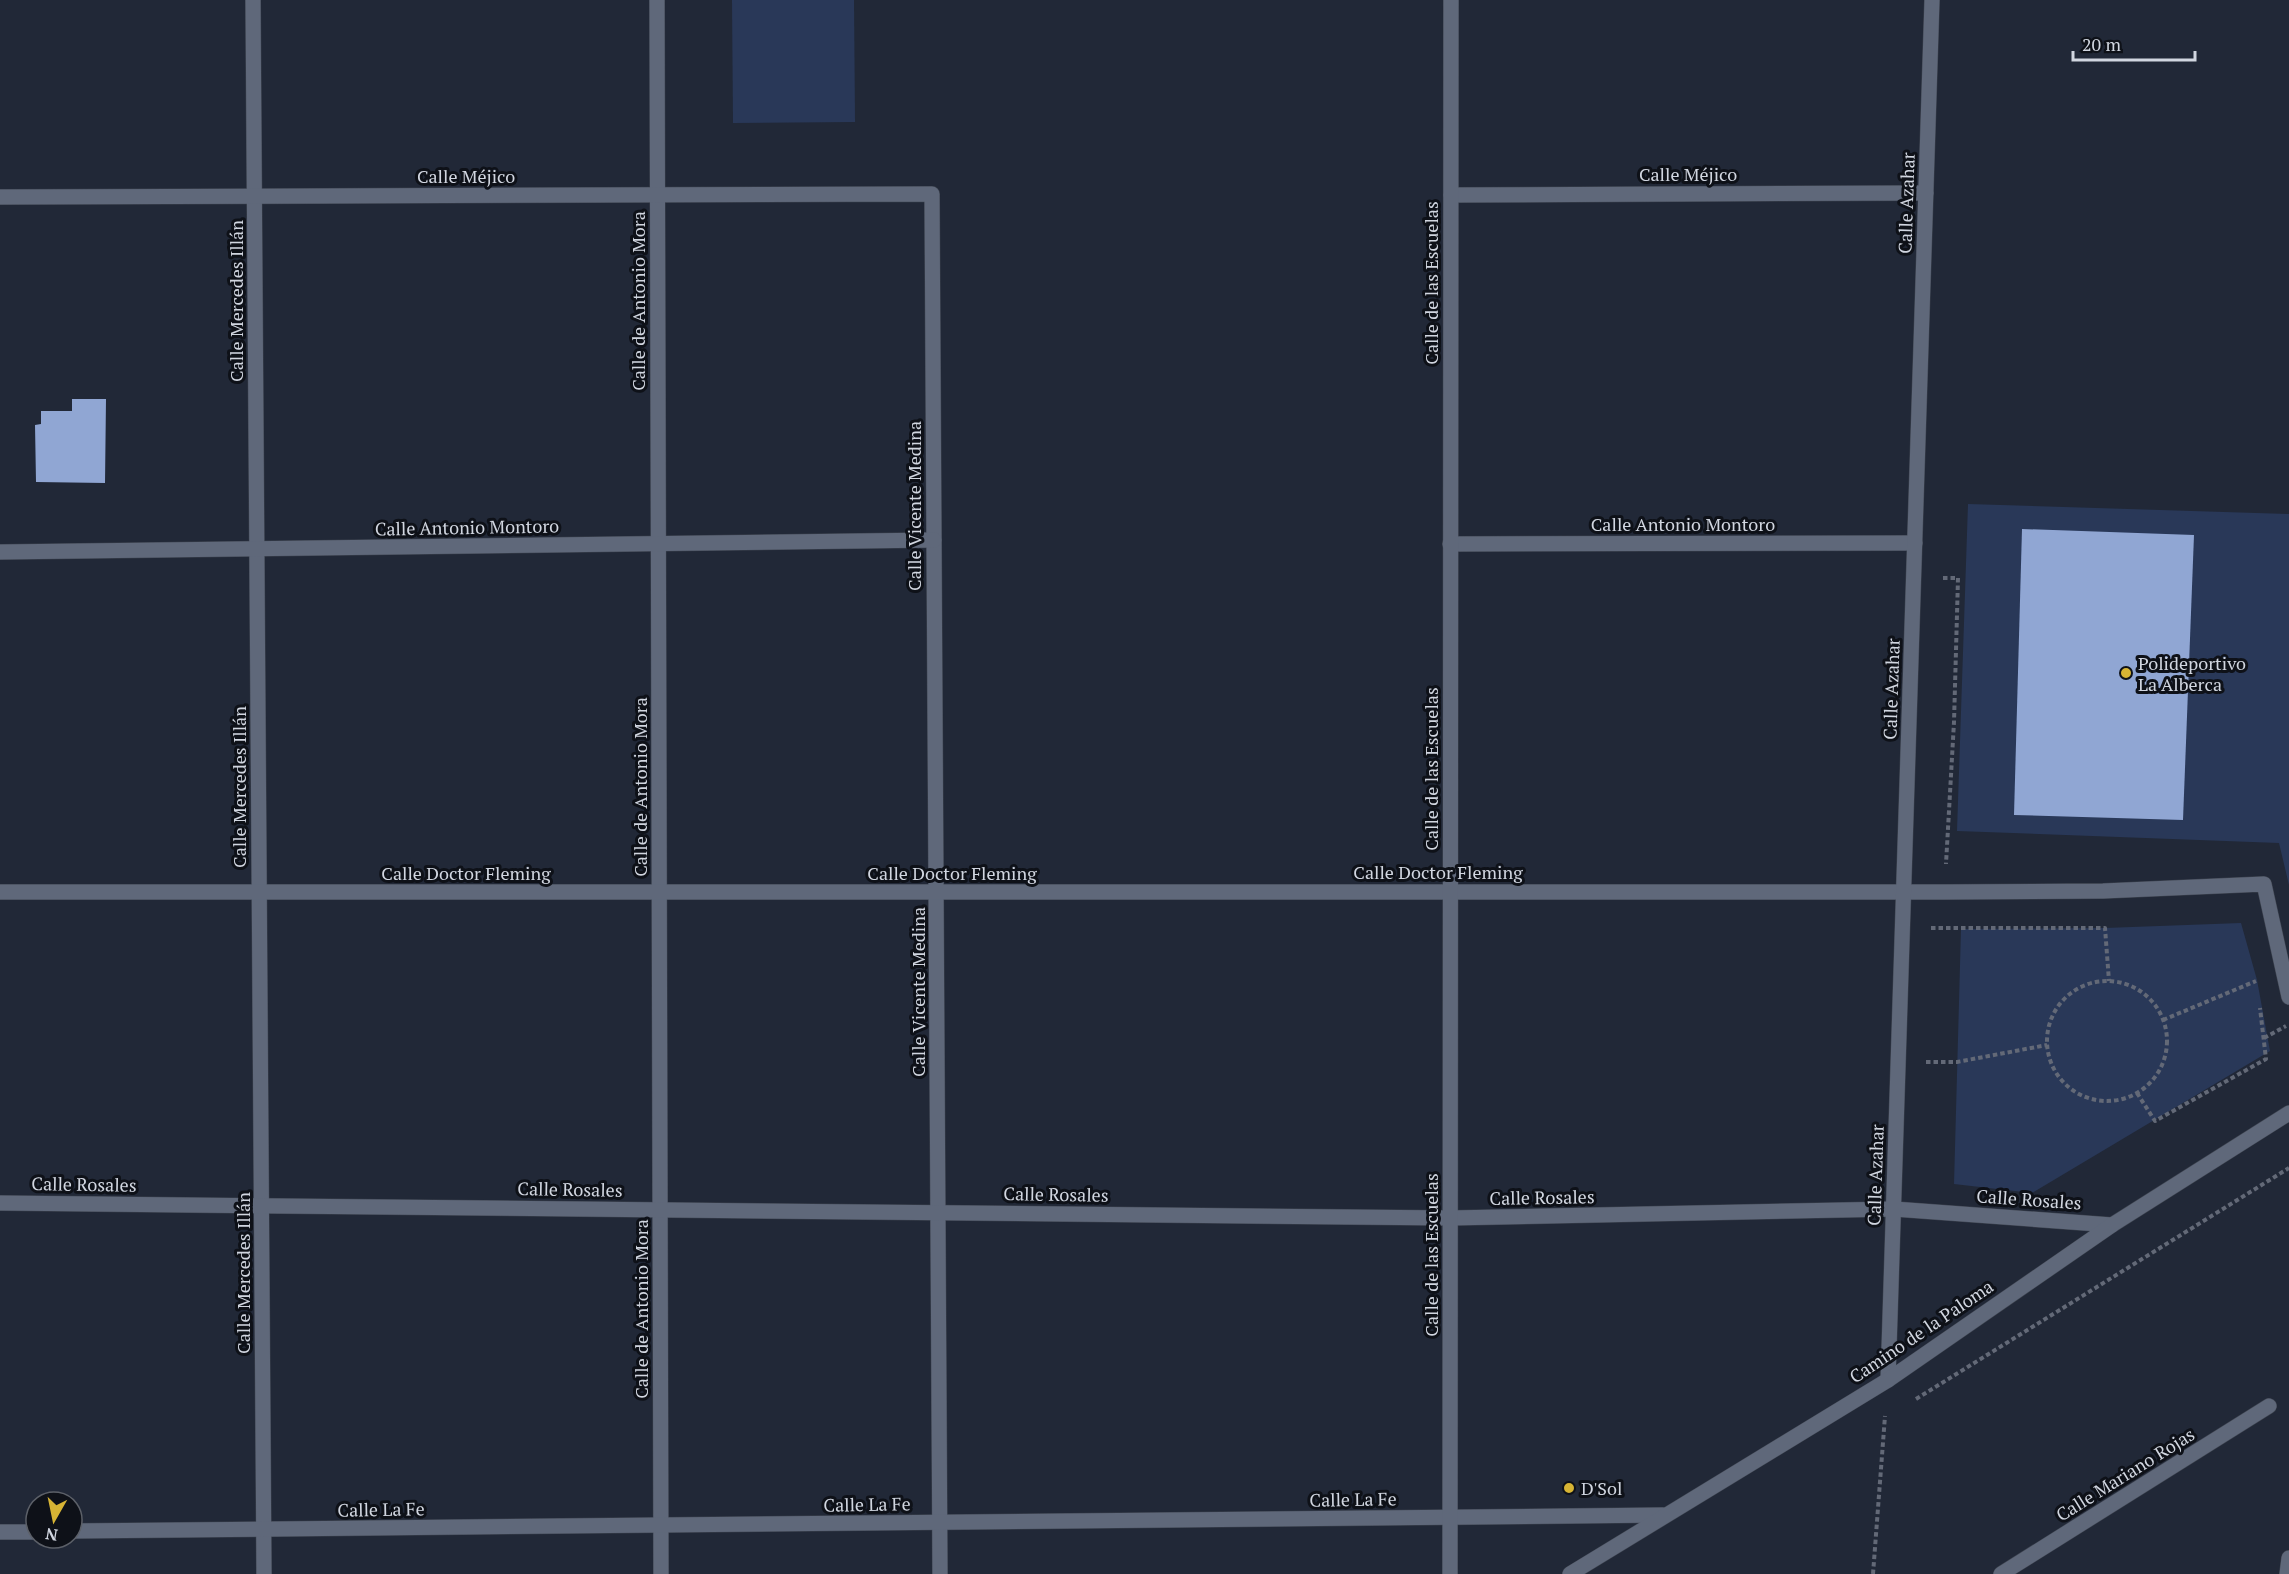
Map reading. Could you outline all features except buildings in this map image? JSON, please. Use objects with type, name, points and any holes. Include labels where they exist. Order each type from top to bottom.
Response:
[{"type":"street","name":"Calle Mercedes Illán","points":[[253,0],[264,1574]]},
{"type":"street","name":"Calle de Antonio Mora","points":[[657,0],[661,1574]]},
{"type":"street","name":"Calle de las Escuelas","points":[[1450,1574],[1451,0]]},
{"type":"street","name":"Calle Azahar","points":[[1888,1380],[1932,0]]},
{"type":"street","name":"Calle Méjico","points":[[1451,195],[1926,193]]},
{"type":"street","name":"Calle Méjico","points":[[0,197],[932,194]]},
{"type":"street","name":"Calle Vicente Medina","points":[[932,194],[940,1574]]},
{"type":"street","name":"Calle Antonio Montoro","points":[[0,552],[934,540]]},
{"type":"street","name":"Calle Antonio Montoro","points":[[1450,544],[1915,543]]},
{"type":"street","name":"Calle Doctor Fleming","points":[[0,892],[1944,892],[2103,891],[2264,884],[2289,997]]},
{"type":"street","name":"Camino de la Paloma","points":[[1570,1574],[1663,1515],[1888,1380],[2112,1225],[2289,1113]]},
{"type":"street","name":"Calle Rosales","points":[[0,1203],[1450,1218],[1894,1209],[2112,1225]]},
{"type":"street","name":"Calle Mariano Rojas","points":[[2001,1574],[2270,1406]]},
{"type":"street","name":"Calle La Fe","points":[[84,1531],[1663,1515]]},
{"type":"street","points":[[0,1532],[24,1532]]},
{"type":"street","points":[[2287,1574],[2289,1558]]},
{"type":"path","points":[[1914,579],[1958,578],[1953,733],[1944,892]]},
{"type":"path","points":[[1902,929],[2105,928],[2109,981]]},
{"type":"path","points":[[2163,1020],[2257,980],[2259,992]]},
{"type":"path","points":[[2109,981],[2127,984],[2142,992],[2155,1004],[2163,1020],[2167,1036],[2163,1061],[2150,1082],[2137,1093],[2118,1100],[2098,1100],[2079,1094],[2063,1082],[2052,1065],[2047,1046],[2048,1025],[2057,1007],[2071,992],[2089,984],[2109,981]]},
{"type":"path","points":[[2137,1093],[2155,1121],[2266,1059],[2260,1004]]},
{"type":"path","points":[[2264,1038],[2289,1024]]},
{"type":"path","points":[[1898,1062],[1957,1062],[2047,1046]]},
{"type":"path","points":[[1916,1399],[2289,1168]]},
{"type":"path","points":[[1873,1574],[1888,1380]]},
{"type":"path","points":[[1885,1418],[1895,1412]]},
{"type":"shaded area","points":[[732,0],[854,0],[855,122],[733,123]]},
{"type":"shaded area","name":"Polideportivo La Alberca","points":[[1968,504],[2289,514],[2289,885],[2279,843],[1957,831]]},
{"type":"shaded area","points":[[2241,923],[2257,980],[2270,1051],[2032,1193],[1954,1184],[1961,929],[2105,928]]},
{"type":"place","name":"Polideportivo La Alberca","points":[[2126,673]]},
{"type":"place","name":"D'Sol","points":[[1569,1488]]}]
